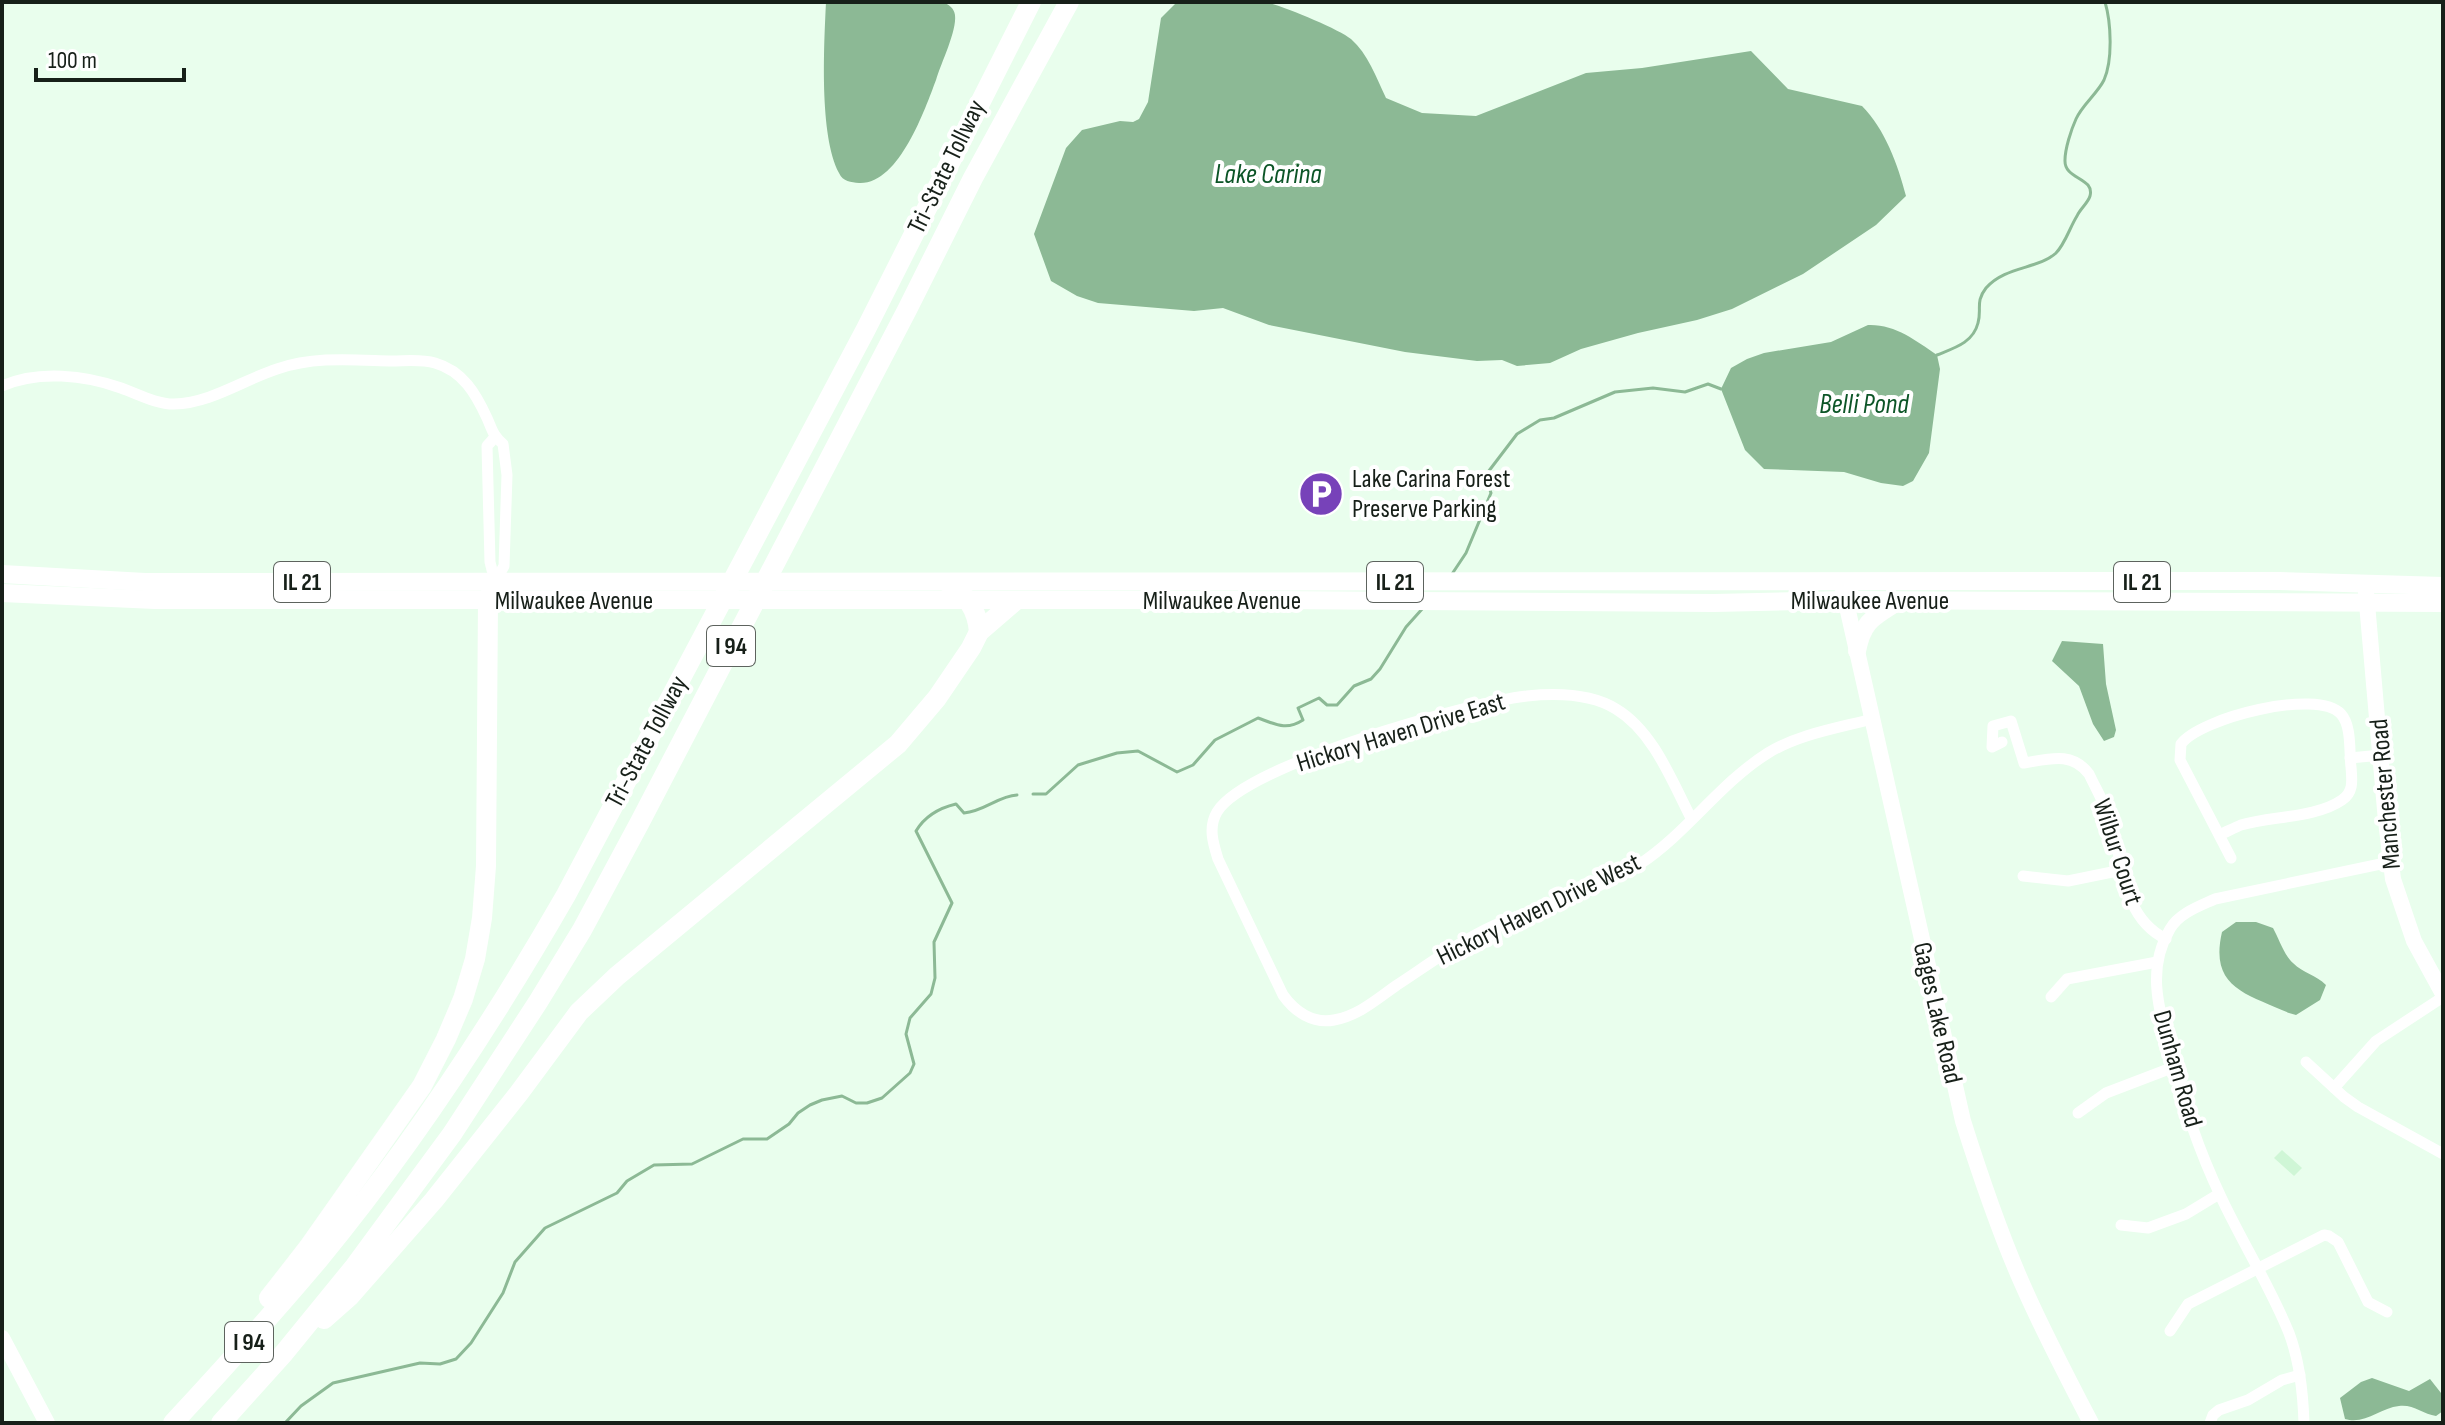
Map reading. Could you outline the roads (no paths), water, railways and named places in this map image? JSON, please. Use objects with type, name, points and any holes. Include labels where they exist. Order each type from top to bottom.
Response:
[{"type":"highway","name":"Tri-State Tollway","points":[[171,1423],[250,1340],[381,1180],[437,1101],[535,949],[866,329],[1031,2]]},
{"type":"highway","name":"Tri-State Tollway","points":[[221,1423],[284,1353],[355,1266],[452,1134],[582,930],[973,178],[1069,2]]},
{"type":"highway","points":[[948,583],[971,601],[979,632]]},
{"type":"highway","points":[[171,1423],[308,1248],[422,1086],[463,999],[480,931],[486,866],[491,591]]},
{"type":"highway","points":[[284,1353],[350,1296],[434,1200],[579,1012],[617,976],[898,744],[937,698],[979,632],[1015,601]]},
{"type":"main road","name":"Milwaukee Avenue","points":[[2,574],[109,581],[491,591],[666,601],[948,583],[1843,591],[2279,581],[2443,603]]},
{"type":"main road","name":"Milwaukee Avenue","points":[[2,593],[141,600],[491,591],[675,582],[971,601],[1714,603],[1843,591],[1900,600],[2366,593],[2443,586]]},
{"type":"main road","points":[[1857,651],[1859,638],[1869,619],[1900,600]]},
{"type":"street","points":[[2,386],[22,379],[76,377],[105,382],[173,404],[197,402],[276,369],[305,361],[424,361],[446,367],[470,386],[495,437],[503,444],[507,475],[504,566],[491,591]]},
{"type":"street","points":[[491,591],[487,446],[495,437]]},
{"type":"street","name":"Gages Lake Road","points":[[1843,591],[1953,1082],[1982,1183],[2025,1291],[2091,1423]]},
{"type":"street","name":"Manchester Road","points":[[2366,593],[2390,862],[2405,919],[2443,995]]},
{"type":"street","name":"Hickory Haven Drive East","points":[[1264,952],[1218,859],[1211,838],[1216,812],[1241,790],[1334,747],[1502,700],[1558,695],[1590,698],[1617,709],[1638,727],[1660,759],[1691,818]]},
{"type":"street","points":[[2219,835],[2240,825],[2330,807],[2345,798],[2352,784],[2345,719],[2332,707],[2322,705],[2268,707],[2240,714],[2192,733],[2181,744],[2180,760],[2219,835],[2231,858]]},
{"type":"street","name":"Hickory Haven Drive West","points":[[1264,952],[1290,1005],[1315,1020],[1329,1021],[1354,1014],[1448,951],[1491,927],[1597,886],[1640,863],[1721,790],[1769,753],[1814,734],[1872,719]]},
{"type":"street","name":"Wilbur Court","points":[[2002,742],[1992,747],[1993,726],[2011,721],[2024,763],[2071,759],[2089,774],[2112,824],[2122,870],[2137,914],[2149,929],[2166,939]]},
{"type":"street","points":[[2350,758],[2381,755]]},
{"type":"street","name":"Dunham Road","points":[[2304,1423],[2300,1375],[2288,1332],[2219,1194],[2174,1067],[2157,1000],[2157,962],[2172,926],[2191,910],[2215,899],[2390,862]]},
{"type":"street","points":[[2023,876],[2068,881],[2122,870]]},
{"type":"street","points":[[2051,997],[2067,979],[2157,962]]},
{"type":"street","points":[[2334,1088],[2376,1041],[2443,995]]},
{"type":"street","points":[[2306,1062],[2358,1107],[2443,1154]]},
{"type":"street","points":[[2078,1113],[2106,1093],[2174,1067]]},
{"type":"street","points":[[2121,1225],[2148,1228],[2186,1214],[2219,1194]]},
{"type":"street","points":[[2170,1331],[2188,1304],[2319,1237],[2329,1236],[2338,1242],[2368,1302],[2387,1312]]},
{"type":"street","points":[[2,1338],[47,1423]]},
{"type":"street","points":[[2210,1423],[2219,1410],[2248,1400],[2282,1380],[2300,1375]]},
{"type":"water","points":[[826,2],[943,2],[954,13],[951,38],[917,126],[898,159],[873,180],[859,183],[845,180],[833,157],[824,89]]},
{"type":"water","name":"Lake Carina","points":[[1177,2],[1265,2],[1323,24],[1357,45],[1386,98],[1422,113],[1476,116],[1586,73],[1642,68],[1751,51],[1788,89],[1862,106],[1890,148],[1906,196],[1876,225],[1803,274],[1732,309],[1581,349],[1550,363],[1517,366],[1502,360],[1477,361],[1405,352],[1269,325],[1223,308],[1194,311],[1098,303],[1077,296],[1051,281],[1034,234],[1066,148],[1082,130],[1139,119],[1148,102],[1161,18]]},
{"type":"water","name":"Belli Pond","points":[[1868,325],[1896,330],[1937,355],[1940,369],[1929,453],[1913,481],[1903,486],[1844,472],[1764,469],[1745,450],[1721,389],[1731,368],[1764,353],[1831,342]]},
{"type":"water","points":[[2062,641],[2103,644],[2106,684],[2116,730],[2114,737],[2104,741],[2093,724],[2079,686],[2052,661]]},
{"type":"water","points":[[2236,922],[2256,922],[2273,928],[2290,960],[2326,985],[2320,1000],[2296,1015],[2246,994],[2235,986],[2226,977],[2219,951],[2222,932]]},
{"type":"water","points":[[2372,1378],[2409,1391],[2430,1379],[2441,1393],[2443,1411],[2436,1416],[2409,1406],[2399,1406],[2359,1420],[2345,1419],[2340,1398],[2361,1382]]},
{"type":"waterway","points":[[1937,355],[1962,344],[1976,330],[1981,297],[1994,281],[2056,253],[2089,199],[2088,185],[2069,171],[2065,156],[2076,119],[2107,72],[2110,41],[2105,2]]},
{"type":"waterway","points":[[1452,574],[1466,553],[1491,493],[1485,476],[1517,434],[1540,420],[1554,418],[1615,392],[1653,388],[1685,392],[1708,384],[1721,389]]},
{"type":"waterway","points":[[1033,794],[1046,794],[1078,765],[1117,753],[1138,751],[1177,772],[1193,765],[1215,740],[1258,718],[1291,725],[1303,720],[1298,708],[1319,698],[1327,705],[1337,705],[1354,686],[1371,679],[1380,669],[1406,627],[1423,608]]},
{"type":"waterway","points":[[285,1423],[301,1406],[333,1383],[420,1363],[440,1364],[456,1359],[471,1343],[503,1293],[515,1262],[545,1228],[617,1193],[627,1181],[654,1165],[692,1164],[743,1139],[767,1139],[789,1124],[798,1113],[822,1100],[842,1096],[856,1103],[867,1103],[882,1098],[910,1073],[914,1064],[906,1034],[910,1018],[931,994],[935,978],[934,942],[952,903],[916,831],[928,817],[944,808],[956,804],[964,813],[972,812],[1017,795]]},
{"type":"place","name":"Lake Carina Forest Preserve Parking","points":[[1321,494]]}]
